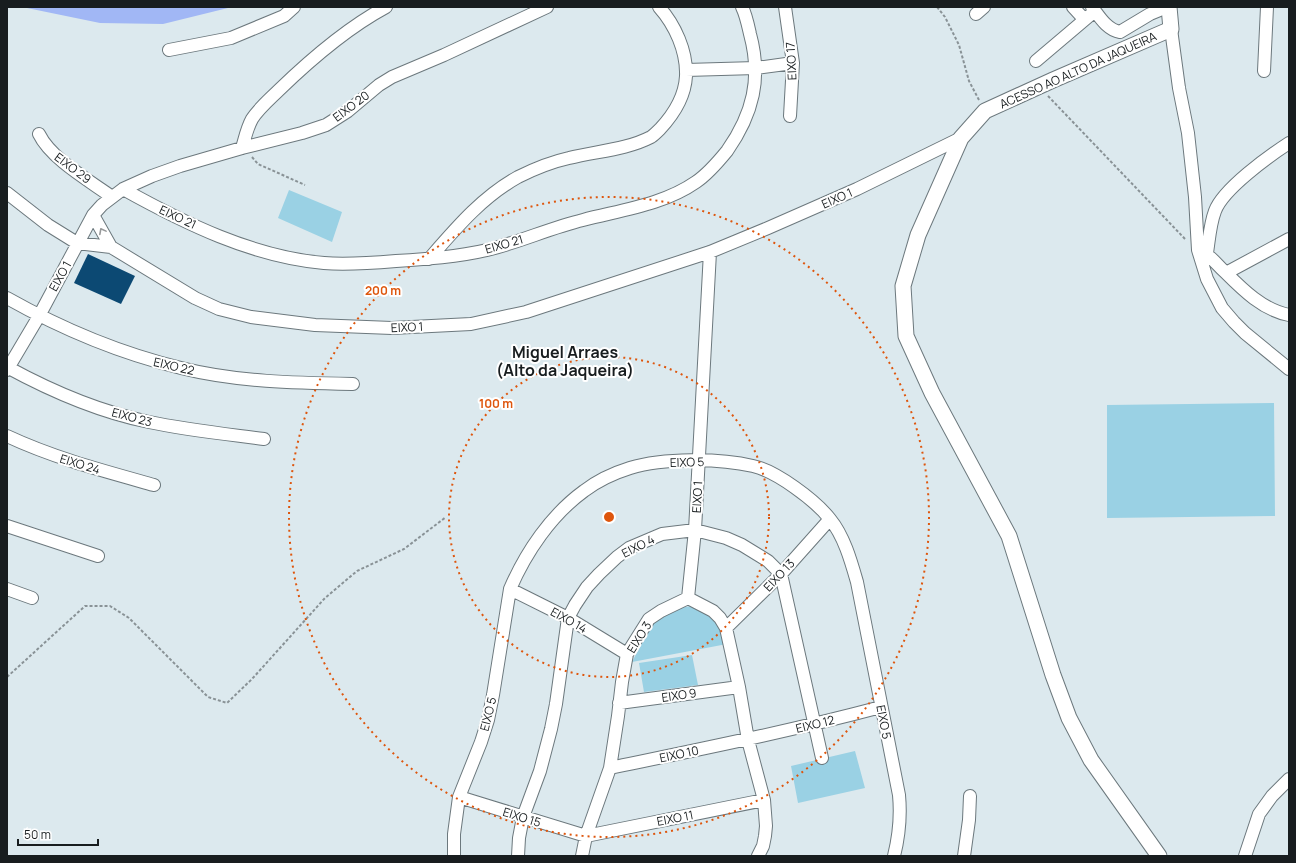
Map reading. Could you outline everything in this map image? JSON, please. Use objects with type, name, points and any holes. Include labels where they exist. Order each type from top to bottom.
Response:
[{"type":"street","points":[[170,50],[231,38],[284,16],[294,7]]},
{"type":"street","points":[[242,148],[250,122],[268,101],[304,67],[347,32],[368,17],[386,7]]},
{"type":"street","name":"EIXO 20","points":[[122,189],[180,166],[302,133],[326,125],[348,111],[379,85],[392,77],[444,55],[547,7]]},
{"type":"street","points":[[429,259],[484,200],[518,177],[537,168],[569,158],[636,143],[652,136],[667,122],[682,97],[685,86],[686,70],[682,47],[676,30],[668,17],[659,7]]},
{"type":"street","name":"EIXO 21","points":[[122,189],[150,204],[245,246],[282,257],[324,263],[353,264],[429,259],[488,250],[581,220],[661,200],[696,182],[710,170],[731,145],[748,112],[754,95],[756,68],[754,50],[742,7]]},
{"type":"street","name":"EIXO 17","points":[[785,7],[793,63],[790,116]]},
{"type":"street","points":[[1073,7],[1084,20]]},
{"type":"street","points":[[1036,61],[1084,20],[1093,9],[1113,30],[1120,32],[1150,14],[1168,7],[1179,88],[1189,140],[1202,252],[1207,279],[1222,308],[1246,333],[1289,369]]},
{"type":"street","points":[[1264,71],[1267,7]]},
{"type":"street","name":"ACESSO AO ALTO DA JAQUEIRA","points":[[985,111],[1171,29]]},
{"type":"street","points":[[686,70],[756,68],[793,63]]},
{"type":"street","points":[[985,111],[961,138],[918,235],[903,286],[906,336],[932,393],[1009,536],[1053,675],[1069,718],[1091,760],[1159,856]]},
{"type":"street","name":"EIXO 29","points":[[39,134],[44,143],[60,159],[112,197]]},
{"type":"street","name":"EIXO 1","points":[[111,247],[189,294],[219,309],[251,317],[315,326],[392,328],[471,324],[561,301],[710,252],[857,189],[961,138]]},
{"type":"street","points":[[1202,252],[1215,211],[1225,195],[1289,143]]},
{"type":"street","name":"EIXO 1","points":[[7,368],[39,316],[93,215],[102,205],[122,189]]},
{"type":"street","points":[[7,193],[48,225],[77,243],[111,247]]},
{"type":"street","points":[[93,215],[111,247]]},
{"type":"street","points":[[1226,273],[1289,239]]},
{"type":"street","name":"EIXO 1","points":[[688,598],[695,530],[710,252]]},
{"type":"street","points":[[1202,252],[1256,301],[1281,314],[1289,315]]},
{"type":"street","name":"EIXO 22","points":[[7,298],[39,316],[107,346],[182,369],[217,375],[288,383],[353,384]]},
{"type":"street","name":"EIXO 23","points":[[7,368],[64,394],[138,419],[176,427],[264,440]]},
{"type":"street","name":"EIXO 24","points":[[7,436],[62,458],[154,485]]},
{"type":"street","name":"EIXO 5","points":[[454,856],[454,834],[459,797],[481,742],[488,720],[510,589],[528,553],[568,504],[584,491],[614,474],[631,468],[657,463],[699,460],[730,462],[754,466],[771,474],[792,486],[806,497],[830,519],[838,532],[850,559],[857,582],[899,795],[900,818],[894,856]]},
{"type":"street","name":"EIXO 13","points":[[726,628],[781,574],[830,519]]},
{"type":"street","points":[[7,526],[98,556]]},
{"type":"street","name":"EIXO 4","points":[[518,856],[519,838],[523,817],[540,771],[551,729],[568,618],[575,604],[587,587],[617,557],[629,548],[651,538],[671,532],[695,530],[726,538],[742,545],[768,561],[781,574]]},
{"type":"street","points":[[781,574],[822,758]]},
{"type":"street","points":[[7,589],[32,598]]},
{"type":"street","name":"EIXO 14","points":[[510,589],[568,618],[627,654]]},
{"type":"street","points":[[688,598],[713,611],[720,618],[726,628],[739,687],[748,740],[764,800],[766,826],[765,836],[763,846],[758,856]]},
{"type":"street","name":"EIXO 3","points":[[582,856],[586,836],[610,768],[627,654],[650,619],[661,611],[688,598]]},
{"type":"street","name":"EIXO 9","points":[[619,703],[739,687]]},
{"type":"street","name":"EIXO 12","points":[[748,740],[881,708]]},
{"type":"street","name":"EIXO 10","points":[[610,768],[748,740]]},
{"type":"street","points":[[1245,856],[1259,814],[1272,796],[1289,779]]},
{"type":"street","points":[[964,856],[969,820],[970,796]]},
{"type":"street","name":"EIXO 15","points":[[459,797],[586,836]]},
{"type":"street","name":"EIXO 11","points":[[586,836],[764,800]]},
{"type":"path","points":[[937,7],[945,17],[960,45],[969,81],[985,111]]},
{"type":"path","points":[[1039,86],[1166,221],[1202,252]]},
{"type":"path","points":[[242,148],[258,164],[305,185]]},
{"type":"path","points":[[7,677],[85,606],[110,606],[129,618],[208,697],[227,703],[252,679],[324,598],[357,571],[404,549],[446,517]]},
{"type":"shaded area","points":[[289,190],[342,212],[332,242],[278,218]]},
{"type":"shaded area","points":[[1274,403],[1275,516],[1107,518],[1107,405]]},
{"type":"shaded area","points":[[692,606],[716,620],[727,644],[632,662],[652,623],[672,609]]},
{"type":"shaded area","points":[[692,655],[698,685],[644,692],[639,663]]},
{"type":"shaded area","points":[[855,751],[865,788],[798,803],[791,766]]},
{"type":"water","points":[[11,7],[232,7],[163,24],[100,23],[27,8]]},
{"type":"building","points":[[88,254],[135,276],[121,304],[74,283]]},
{"type":"district","name":"Miguel Arraes (Alto da Jaqueira)","points":[[565,361]]}]
